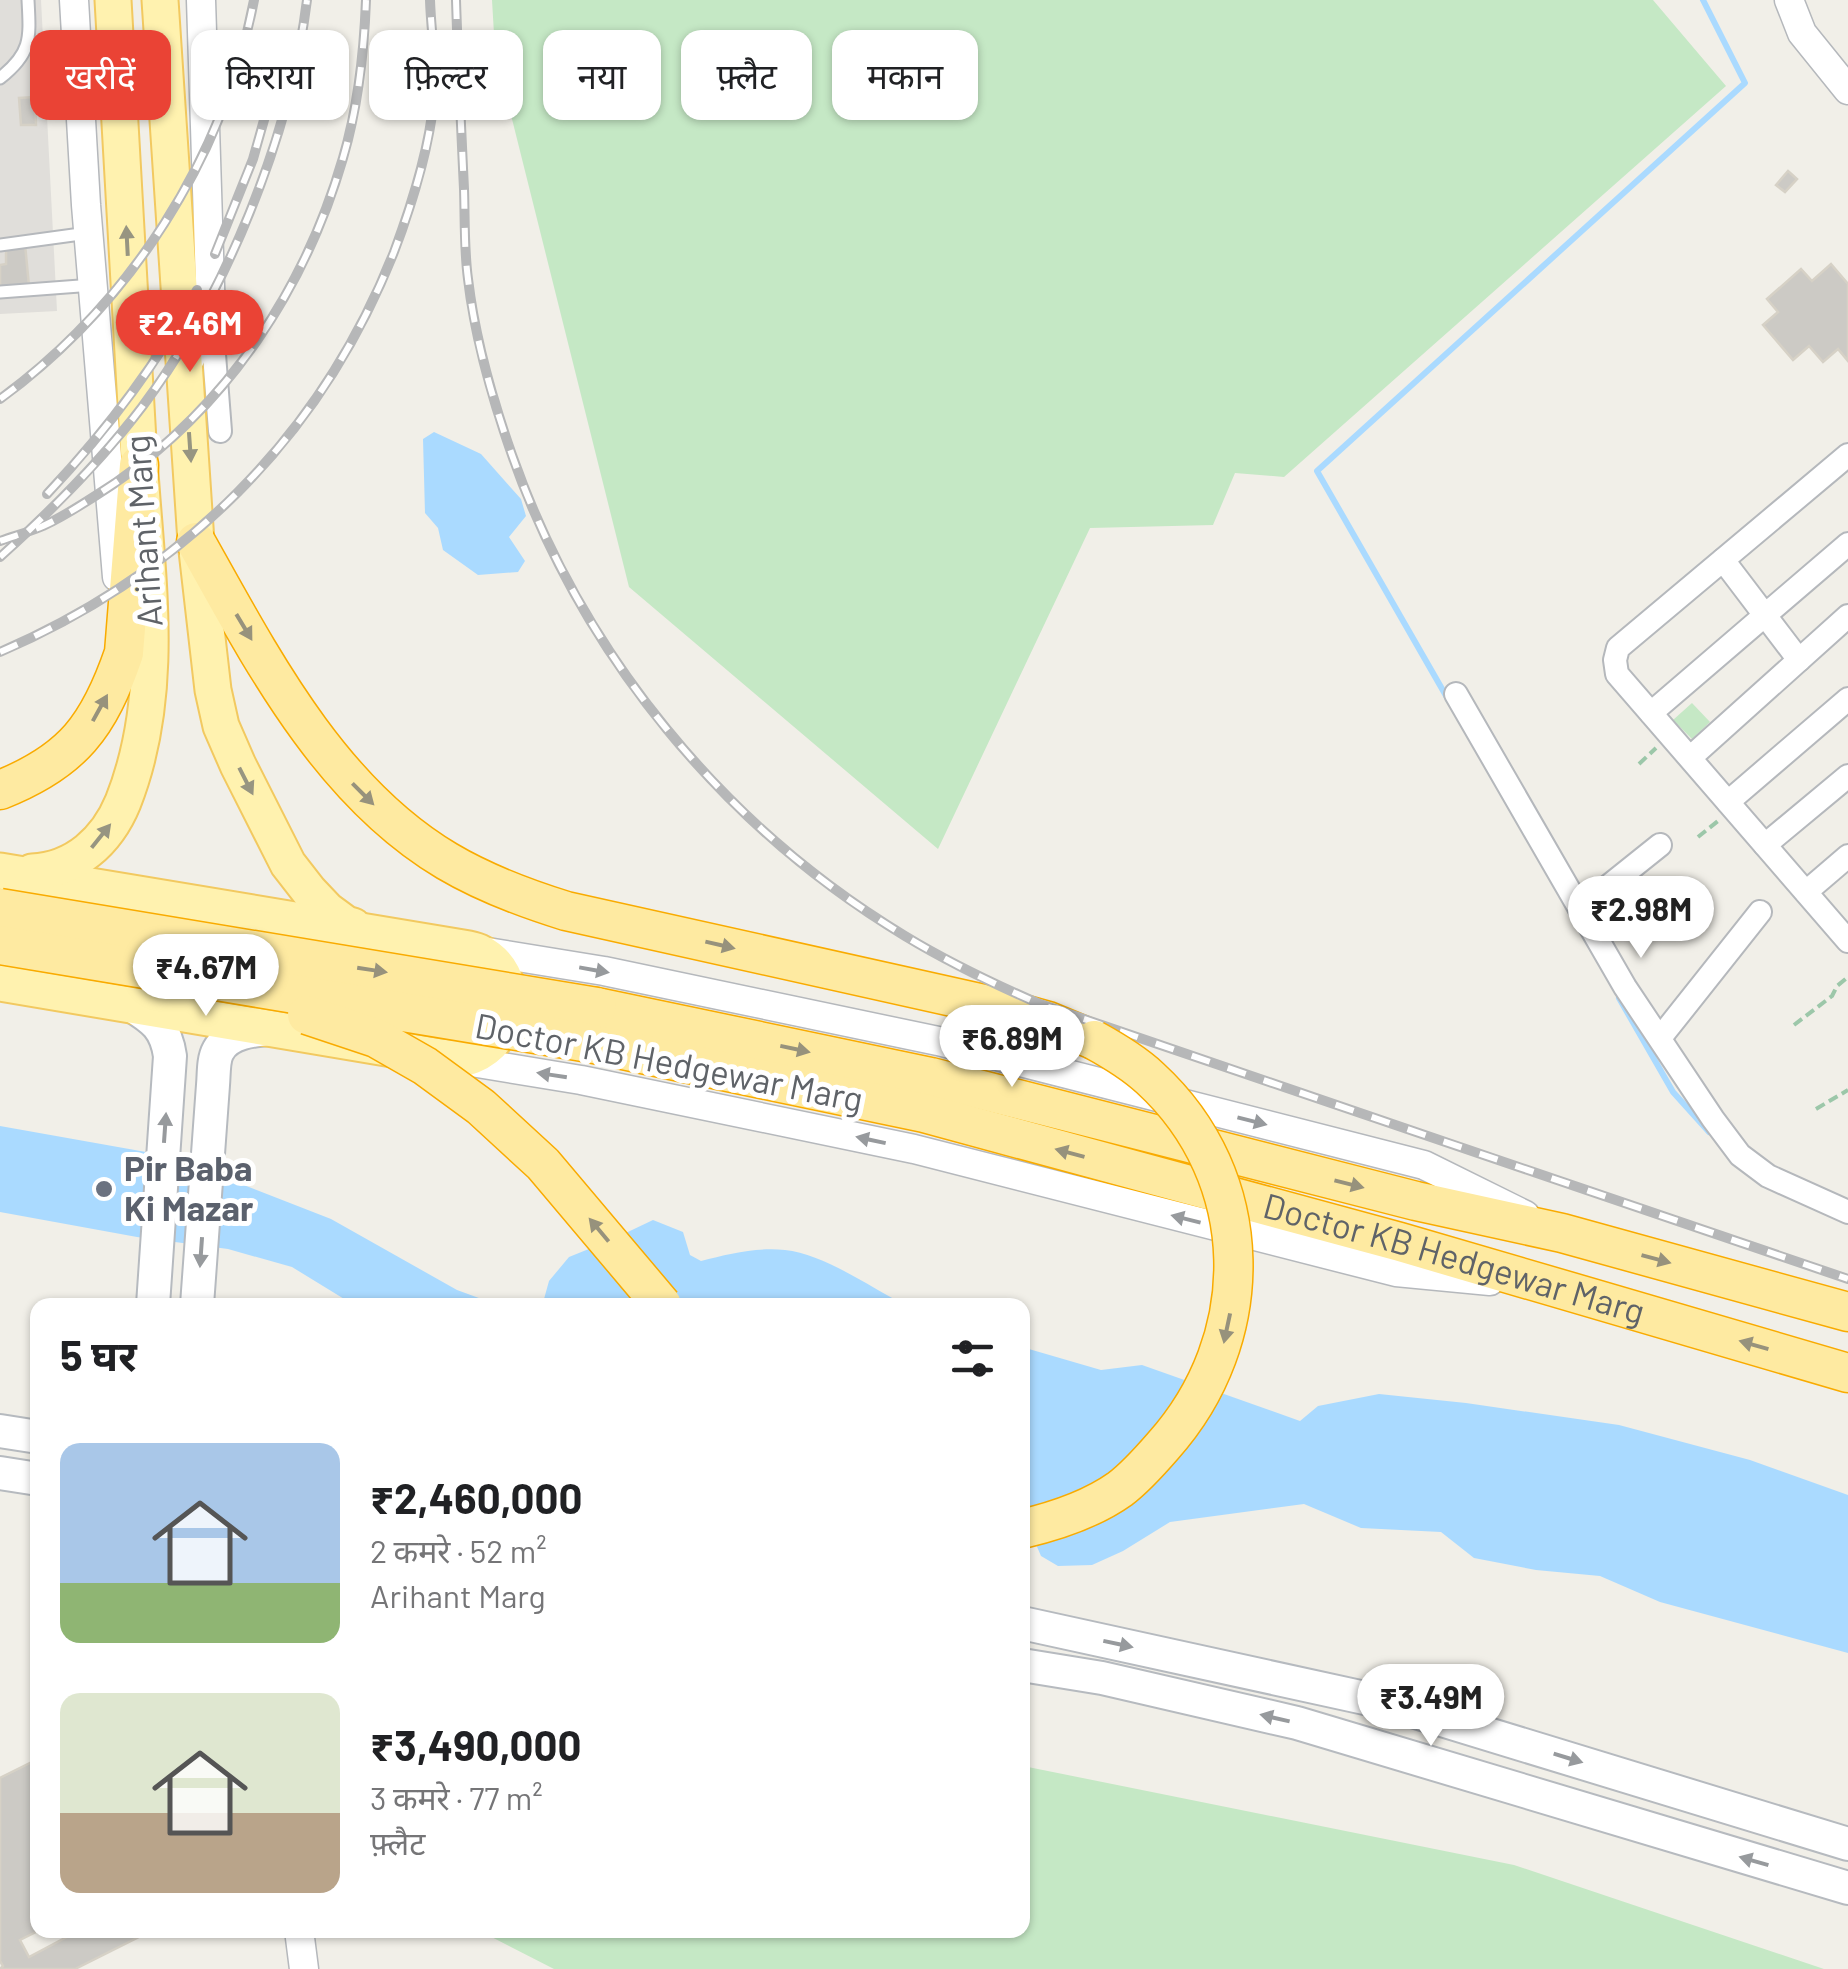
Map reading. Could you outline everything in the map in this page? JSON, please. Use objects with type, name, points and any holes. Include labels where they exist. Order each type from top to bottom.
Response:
[{"type":"highway","points":[[0,790],[50,765],[76,745],[98,716],[114,681],[124,653],[139,465]]},
{"type":"highway","points":[[196,542],[302,718],[345,776],[391,821],[446,860],[505,890],[566,911],[1048,1020],[1114,1051],[1168,1096],[1200,1142],[1220,1186],[1230,1223],[1233,1285],[1223,1345],[1201,1396],[1182,1426],[1141,1471],[1086,1508],[1030,1528]]},
{"type":"highway","name":"Doctor KB Hedgewar Marg","points":[[5,879],[593,1025],[924,1113],[1400,1242],[1848,1373]]},
{"type":"highway","name":"Doctor KB Hedgewar Marg","points":[[0,945],[197,978],[593,1025],[931,1077],[1416,1201],[1562,1234],[1848,1312]]},
{"type":"highway","points":[[197,978],[376,1038],[425,1066],[480,1107],[543,1164],[656,1298]]},
{"type":"main road","name":"Arihant Marg","points":[[5,879],[70,864],[87,853],[111,825],[134,770],[145,714],[151,653],[113,0]]},
{"type":"main road","name":"Arihant Marg","points":[[160,0],[196,542],[213,690],[221,726],[288,864],[327,910],[346,924],[372,932]]},
{"type":"main road","points":[[0,983],[440,1058],[464,1058],[490,1045],[502,1031],[509,996],[493,963],[480,952],[464,948],[82,884],[5,879]]},
{"type":"main road","points":[[63,994],[82,884]]},
{"type":"main road","points":[[284,1031],[315,923]]},
{"type":"main road","points":[[131,1005],[150,1016],[167,1039],[170,1056],[153,1298]]},
{"type":"main road","points":[[198,1298],[218,1050],[242,1033],[284,1031]]},
{"type":"main road","points":[[0,1432],[30,1436]]},
{"type":"main road","points":[[0,1473],[30,1478]]},
{"type":"main road","points":[[1030,1624],[1382,1702],[1848,1844]]},
{"type":"main road","points":[[1030,1666],[1102,1678],[1297,1723],[1848,1888]]},
{"type":"street","points":[[74,0],[88,233],[124,653]]},
{"type":"street","points":[[201,0],[220,430]]},
{"type":"street","points":[[1792,1],[1802,33],[1847,85]]},
{"type":"street","points":[[185,369],[212,316]]},
{"type":"street","points":[[1846,934],[1651,713],[1618,674],[1614,660],[1618,648],[1848,455]]},
{"type":"street","points":[[1651,713],[1848,544]]},
{"type":"street","points":[[1723,560],[1799,660]]},
{"type":"street","points":[[1690,757],[1845,624]]},
{"type":"street","points":[[1456,694],[1625,987],[1713,1120],[1740,1154],[1768,1176],[1848,1212]]},
{"type":"street","points":[[1728,802],[1848,699]]},
{"type":"street","points":[[1766,846],[1848,776]]},
{"type":"street","points":[[1580,909],[1660,845]]},
{"type":"street","points":[[1806,892],[1848,856]]},
{"type":"street","points":[[1660,1038],[1760,912]]},
{"type":"street","points":[[464,948],[604,972],[938,1041],[1424,1165],[1562,1234]]},
{"type":"street","points":[[440,1058],[581,1080],[914,1149],[1396,1272],[1556,1287]]},
{"type":"street","points":[[300,1938],[304,1969]]},
{"type":"lane","points":[[0,78],[26,50],[30,33],[28,0]]},
{"type":"lane","points":[[0,245],[88,233]]},
{"type":"lane","points":[[0,292],[93,285]]},
{"type":"path","points":[[1794,1025],[1832,996],[1836,986],[1848,977]]},
{"type":"path","points":[[1816,1109],[1848,1090]]},
{"type":"shaded area","points":[[0,0],[41,0],[43,30],[30,30],[30,120],[47,120],[57,311],[0,314]]},
{"type":"green space","points":[[492,0],[1653,0],[1726,86],[1284,477],[1235,473],[1213,525],[1090,528],[938,849],[629,587],[512,120],[523,120],[523,30],[494,30]]},
{"type":"green space","points":[[1692,703],[1710,722],[1692,739],[1673,720]]},
{"type":"green space","points":[[1030,1767],[1514,1865],[1824,1969],[554,1969],[494,1938],[1030,1938]]},
{"type":"water","points":[[434,432],[481,454],[521,499],[526,516],[509,537],[525,561],[518,572],[478,575],[443,550],[438,528],[425,513],[423,439]]},
{"type":"water","points":[[0,1126],[146,1152],[236,1182],[331,1219],[457,1290],[479,1298],[343,1298],[292,1267],[228,1249],[0,1212]]},
{"type":"water","points":[[653,1220],[683,1232],[690,1255],[701,1261],[753,1250],[785,1250],[831,1264],[892,1298],[544,1298],[549,1281],[569,1257]]},
{"type":"water","points":[[1030,1349],[1101,1370],[1142,1365],[1300,1421],[1318,1406],[1379,1394],[1619,1425],[1750,1460],[1848,1495],[1848,1653],[1660,1602],[1600,1576],[1536,1570],[1474,1558],[1441,1532],[1361,1528],[1304,1504],[1170,1522],[1092,1565],[1058,1566],[1041,1556],[1030,1530]]},
{"type":"building","points":[[30,97],[30,120],[36,120],[36,125],[21,125],[19,98]]},
{"type":"building","points":[[1788,171],[1797,179],[1785,192],[1776,185]]},
{"type":"building","points":[[25,244],[29,286],[0,287],[0,265],[6,264],[6,247]]},
{"type":"building","points":[[1831,264],[1848,284],[1848,361],[1838,349],[1823,362],[1809,346],[1793,360],[1763,325],[1778,312],[1767,299],[1801,269],[1812,281]]},
{"type":"building","points":[[30,1763],[30,1935],[20,1940],[29,1957],[65,1938],[137,1938],[75,1969],[0,1969],[0,1778]]},
{"type":"waterway","points":[[1449,701],[1317,471],[1745,83],[1703,0]]},
{"type":"waterway","points":[[1619,998],[1673,1092],[1709,1132]]},
{"type":"railway","points":[[0,399],[90,319],[130,273],[164,223],[195,171],[220,116],[240,59],[254,0]]},
{"type":"railway","points":[[0,557],[74,485],[126,427],[200,316],[226,266],[269,160],[286,106],[307,0]]},
{"type":"railway","points":[[0,541],[62,516],[156,452],[193,418],[257,340],[307,253],[343,158],[359,80],[366,0]]},
{"type":"railway","points":[[0,652],[66,620],[128,582],[185,540],[238,492],[285,440],[327,382],[363,320],[394,252],[419,177],[434,99],[430,0]]},
{"type":"railway","points":[[456,0],[468,279],[485,368],[512,455],[577,599],[619,666],[667,729],[777,843],[839,892],[905,936],[1040,1004],[1848,1279]]},
{"type":"railway","points":[[215,254],[253,159],[264,120]]},
{"type":"railway","points":[[47,494],[129,397],[197,290]]},
{"type":"place","name":"Pir Baba Ki Mazar","points":[[104,1189]]}]
